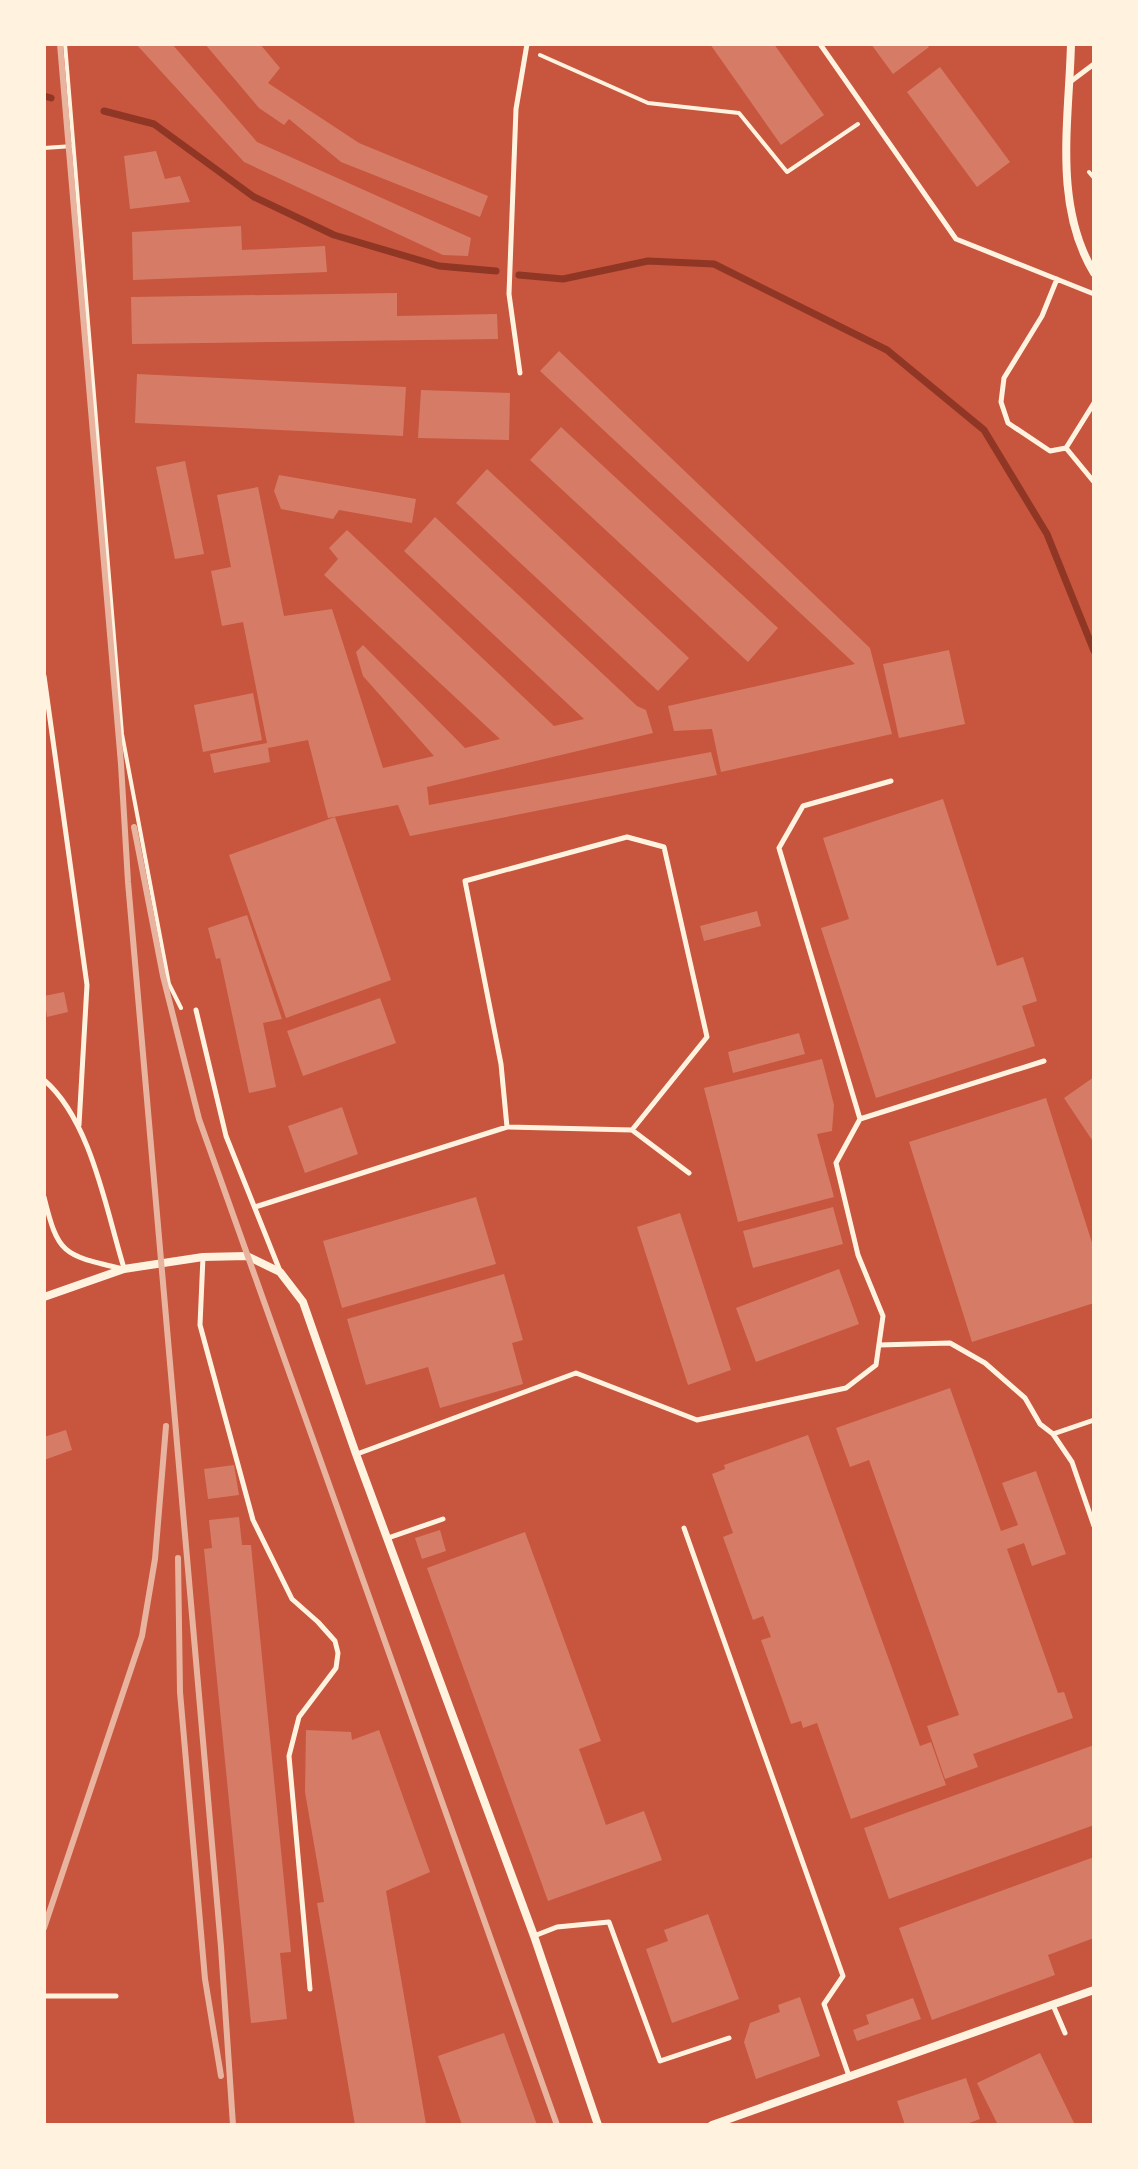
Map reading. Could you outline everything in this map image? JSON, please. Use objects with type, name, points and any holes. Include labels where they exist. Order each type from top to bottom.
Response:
[{"type":"street","points":[[1071,44],[1067,199],[1080,249],[1094,273]]},
{"type":"street","points":[[44,1297],[124,1269],[203,1257],[247,1256],[280,1272],[303,1302],[534,1936],[598,2125]]},
{"type":"street","points":[[712,2125],[1094,1990]]},
{"type":"lane","points":[[820,44],[956,239],[1094,294]]},
{"type":"lane","points":[[520,373],[509,294],[516,109],[527,47]]},
{"type":"lane","points":[[1070,82],[1094,64]]},
{"type":"lane","points":[[1057,279],[1042,316],[1004,378],[1001,402],[1008,423],[1050,451],[1066,448],[1094,403]]},
{"type":"lane","points":[[1066,448],[1094,482]]},
{"type":"lane","points":[[44,676],[87,985],[79,1125]]},
{"type":"lane","points":[[860,1119],[779,848],[803,806],[891,781]]},
{"type":"lane","points":[[507,1127],[501,1064],[465,881],[627,837],[664,847],[707,1037],[632,1130]]},
{"type":"lane","points":[[196,1010],[226,1136],[280,1272]]},
{"type":"lane","points":[[356,1454],[576,1373],[697,1420],[846,1388],[876,1365],[883,1316],[858,1255],[836,1163],[860,1119],[1044,1061]]},
{"type":"lane","points":[[44,1080],[59,1093],[79,1125],[124,1269]]},
{"type":"lane","points":[[255,1207],[507,1127],[632,1130],[689,1173]]},
{"type":"lane","points":[[44,1197],[54,1237],[75,1258],[124,1269]]},
{"type":"lane","points":[[203,1257],[200,1325],[253,1520],[292,1599],[335,1641],[338,1653],[336,1668],[299,1717],[289,1756],[310,1989]]},
{"type":"lane","points":[[879,1345],[950,1343],[985,1363],[1025,1398],[1040,1424],[1053,1434],[1072,1462],[1094,1526]]},
{"type":"lane","points":[[1053,1434],[1094,1420]]},
{"type":"lane","points":[[387,1538],[443,1519]]},
{"type":"lane","points":[[684,1528],[843,1976],[824,2004],[849,2077]]},
{"type":"lane","points":[[534,1936],[557,1927],[609,1922],[660,2061],[729,2038]]},
{"type":"lane","points":[[44,1996],[116,1996]]},
{"type":"lane","points":[[1053,2005],[1065,2033]]},
{"type":"path","points":[[65,44],[122,734],[169,984],[183,1011],[196,1010]]},
{"type":"path","points":[[527,47],[648,103],[739,113],[787,172],[870,116]]},
{"type":"path","points":[[44,148],[73,146]]},
{"type":"path","points":[[1089,172],[1094,178]]},
{"type":"building","points":[[136,44],[172,44],[257,142],[471,238],[468,256],[443,255],[244,162]]},
{"type":"building","points":[[205,44],[260,44],[280,68],[268,83],[359,143],[488,196],[480,217],[341,162],[289,119],[284,125],[259,108]]},
{"type":"building","points":[[710,44],[774,44],[824,115],[781,145]]},
{"type":"building","points":[[871,44],[927,44],[929,47],[893,74]]},
{"type":"building","points":[[940,67],[1010,162],[977,187],[907,92]]},
{"type":"building","points":[[156,151],[165,179],[180,176],[190,202],[130,209],[124,156]]},
{"type":"building","points":[[241,226],[242,250],[325,246],[327,272],[133,280],[132,232]]},
{"type":"building","points":[[397,293],[397,316],[497,314],[498,339],[132,344],[131,297]]},
{"type":"building","points":[[559,351],[870,648],[892,734],[721,772],[712,729],[674,731],[668,706],[855,664],[540,371]]},
{"type":"building","points":[[137,374],[406,387],[403,436],[135,423]]},
{"type":"building","points":[[421,390],[510,393],[509,440],[418,438]]},
{"type":"building","points":[[561,427],[778,628],[748,662],[530,460]]},
{"type":"building","points":[[185,461],[204,554],[175,559],[156,467]]},
{"type":"building","points":[[487,469],[689,658],[658,691],[456,503]]},
{"type":"building","points":[[279,475],[416,499],[412,523],[339,510],[333,519],[281,509],[274,491]]},
{"type":"building","points":[[258,487],[284,616],[332,609],[383,768],[434,756],[363,676],[356,652],[363,645],[465,748],[500,739],[324,575],[338,559],[329,548],[347,530],[554,726],[584,719],[404,551],[435,517],[637,706],[646,710],[653,733],[427,787],[429,805],[711,752],[717,775],[410,836],[398,805],[328,818],[308,740],[268,748],[270,762],[214,773],[210,754],[267,743],[243,622],[222,626],[211,571],[231,567],[217,495]]},
{"type":"building","points":[[949,650],[965,724],[899,738],[883,664]]},
{"type":"building","points":[[253,693],[262,740],[203,752],[194,705]]},
{"type":"building","points":[[943,799],[997,966],[1023,957],[1037,1001],[1022,1006],[1035,1046],[876,1098],[821,928],[849,919],[823,838]]},
{"type":"building","points":[[335,817],[391,980],[286,1018],[229,855]]},
{"type":"building","points":[[757,911],[761,926],[704,941],[700,926]]},
{"type":"building","points":[[247,915],[282,1019],[263,1023],[276,1087],[249,1093],[220,958],[216,959],[208,928]]},
{"type":"building","points":[[64,992],[68,1012],[47,1017],[44,996]]},
{"type":"building","points":[[380,998],[396,1043],[303,1076],[287,1031]]},
{"type":"building","points":[[799,1033],[805,1054],[733,1073],[728,1052]]},
{"type":"building","points":[[822,1059],[834,1105],[832,1131],[817,1134],[834,1197],[738,1222],[704,1088]]},
{"type":"building","points":[[1094,1077],[1094,1143],[1064,1098]]},
{"type":"building","points":[[1046,1098],[1094,1249],[1094,1303],[972,1342],[909,1142]]},
{"type":"building","points":[[342,1107],[358,1154],[305,1173],[288,1126]]},
{"type":"building","points":[[476,1197],[496,1264],[342,1308],[323,1241]]},
{"type":"building","points":[[833,1207],[843,1244],[753,1268],[743,1231]]},
{"type":"building","points":[[680,1213],[731,1370],[688,1385],[637,1227]]},
{"type":"building","points":[[839,1269],[859,1324],[756,1362],[736,1308]]},
{"type":"building","points":[[504,1274],[523,1340],[512,1343],[523,1384],[440,1408],[428,1367],[366,1385],[347,1319]]},
{"type":"building","points":[[950,1388],[1001,1531],[1018,1525],[1002,1483],[1036,1471],[1066,1554],[1032,1566],[1024,1543],[1007,1549],[1058,1693],[1064,1692],[1073,1718],[973,1754],[978,1767],[945,1779],[927,1726],[959,1715],[869,1460],[850,1467],[836,1428]]},
{"type":"building","points":[[66,1430],[72,1450],[44,1460],[44,1437]]},
{"type":"building","points":[[808,1435],[920,1746],[931,1742],[946,1785],[851,1819],[817,1723],[803,1728],[801,1721],[791,1724],[761,1640],[771,1637],[763,1616],[753,1620],[723,1537],[733,1533],[712,1474],[725,1469],[724,1465]]},
{"type":"building","points":[[234,1465],[239,1495],[208,1499],[204,1469]]},
{"type":"building","points":[[239,1517],[242,1545],[251,1545],[291,1952],[280,1953],[287,2019],[251,2023],[204,1549],[212,1548],[209,1520]]},
{"type":"building","points":[[440,1530],[446,1551],[422,1559],[415,1538]]},
{"type":"building","points":[[525,1532],[601,1741],[579,1749],[606,1825],[644,1811],[662,1860],[548,1901],[427,1568]]},
{"type":"building","points":[[306,1730],[351,1732],[352,1740],[379,1730],[430,1872],[386,1891],[426,2124],[355,2125],[317,1903],[324,1902],[305,1792]]},
{"type":"building","points":[[1094,1745],[1094,1825],[889,1899],[864,1828]]},
{"type":"building","points":[[1094,1857],[1094,1938],[1048,1955],[1055,1975],[932,2020],[899,1928]]},
{"type":"building","points":[[708,1914],[739,1999],[672,2023],[646,1949],[668,1941],[664,1930]]},
{"type":"building","points":[[800,1997],[820,2056],[756,2079],[744,2042],[750,2023],[780,2012],[778,2005]]},
{"type":"building","points":[[913,1998],[921,2019],[857,2041],[853,2030],[869,2024],[866,2015]]},
{"type":"building","points":[[504,2033],[537,2125],[462,2125],[438,2056]]},
{"type":"building","points":[[1040,2053],[1075,2125],[998,2125],[977,2083]]},
{"type":"building","points":[[966,2078],[980,2119],[964,2125],[905,2125],[897,2101]]},
{"type":"waterway","points":[[44,96],[51,98]]},
{"type":"waterway","points":[[104,111],[154,124],[254,197],[334,235],[439,266],[496,271]]},
{"type":"waterway","points":[[519,275],[563,279],[648,261],[714,264],[887,350],[984,430],[1047,534],[1094,651]]},
{"type":"railway","points":[[60,44],[121,764],[128,882],[221,1947],[233,2125]]},
{"type":"railway","points":[[134,827],[163,976],[199,1119],[557,2125]]},
{"type":"railway","points":[[44,1928],[142,1636],[155,1559],[166,1426]]},
{"type":"railway","points":[[178,1558],[180,1692],[205,1979],[221,2076]]}]
